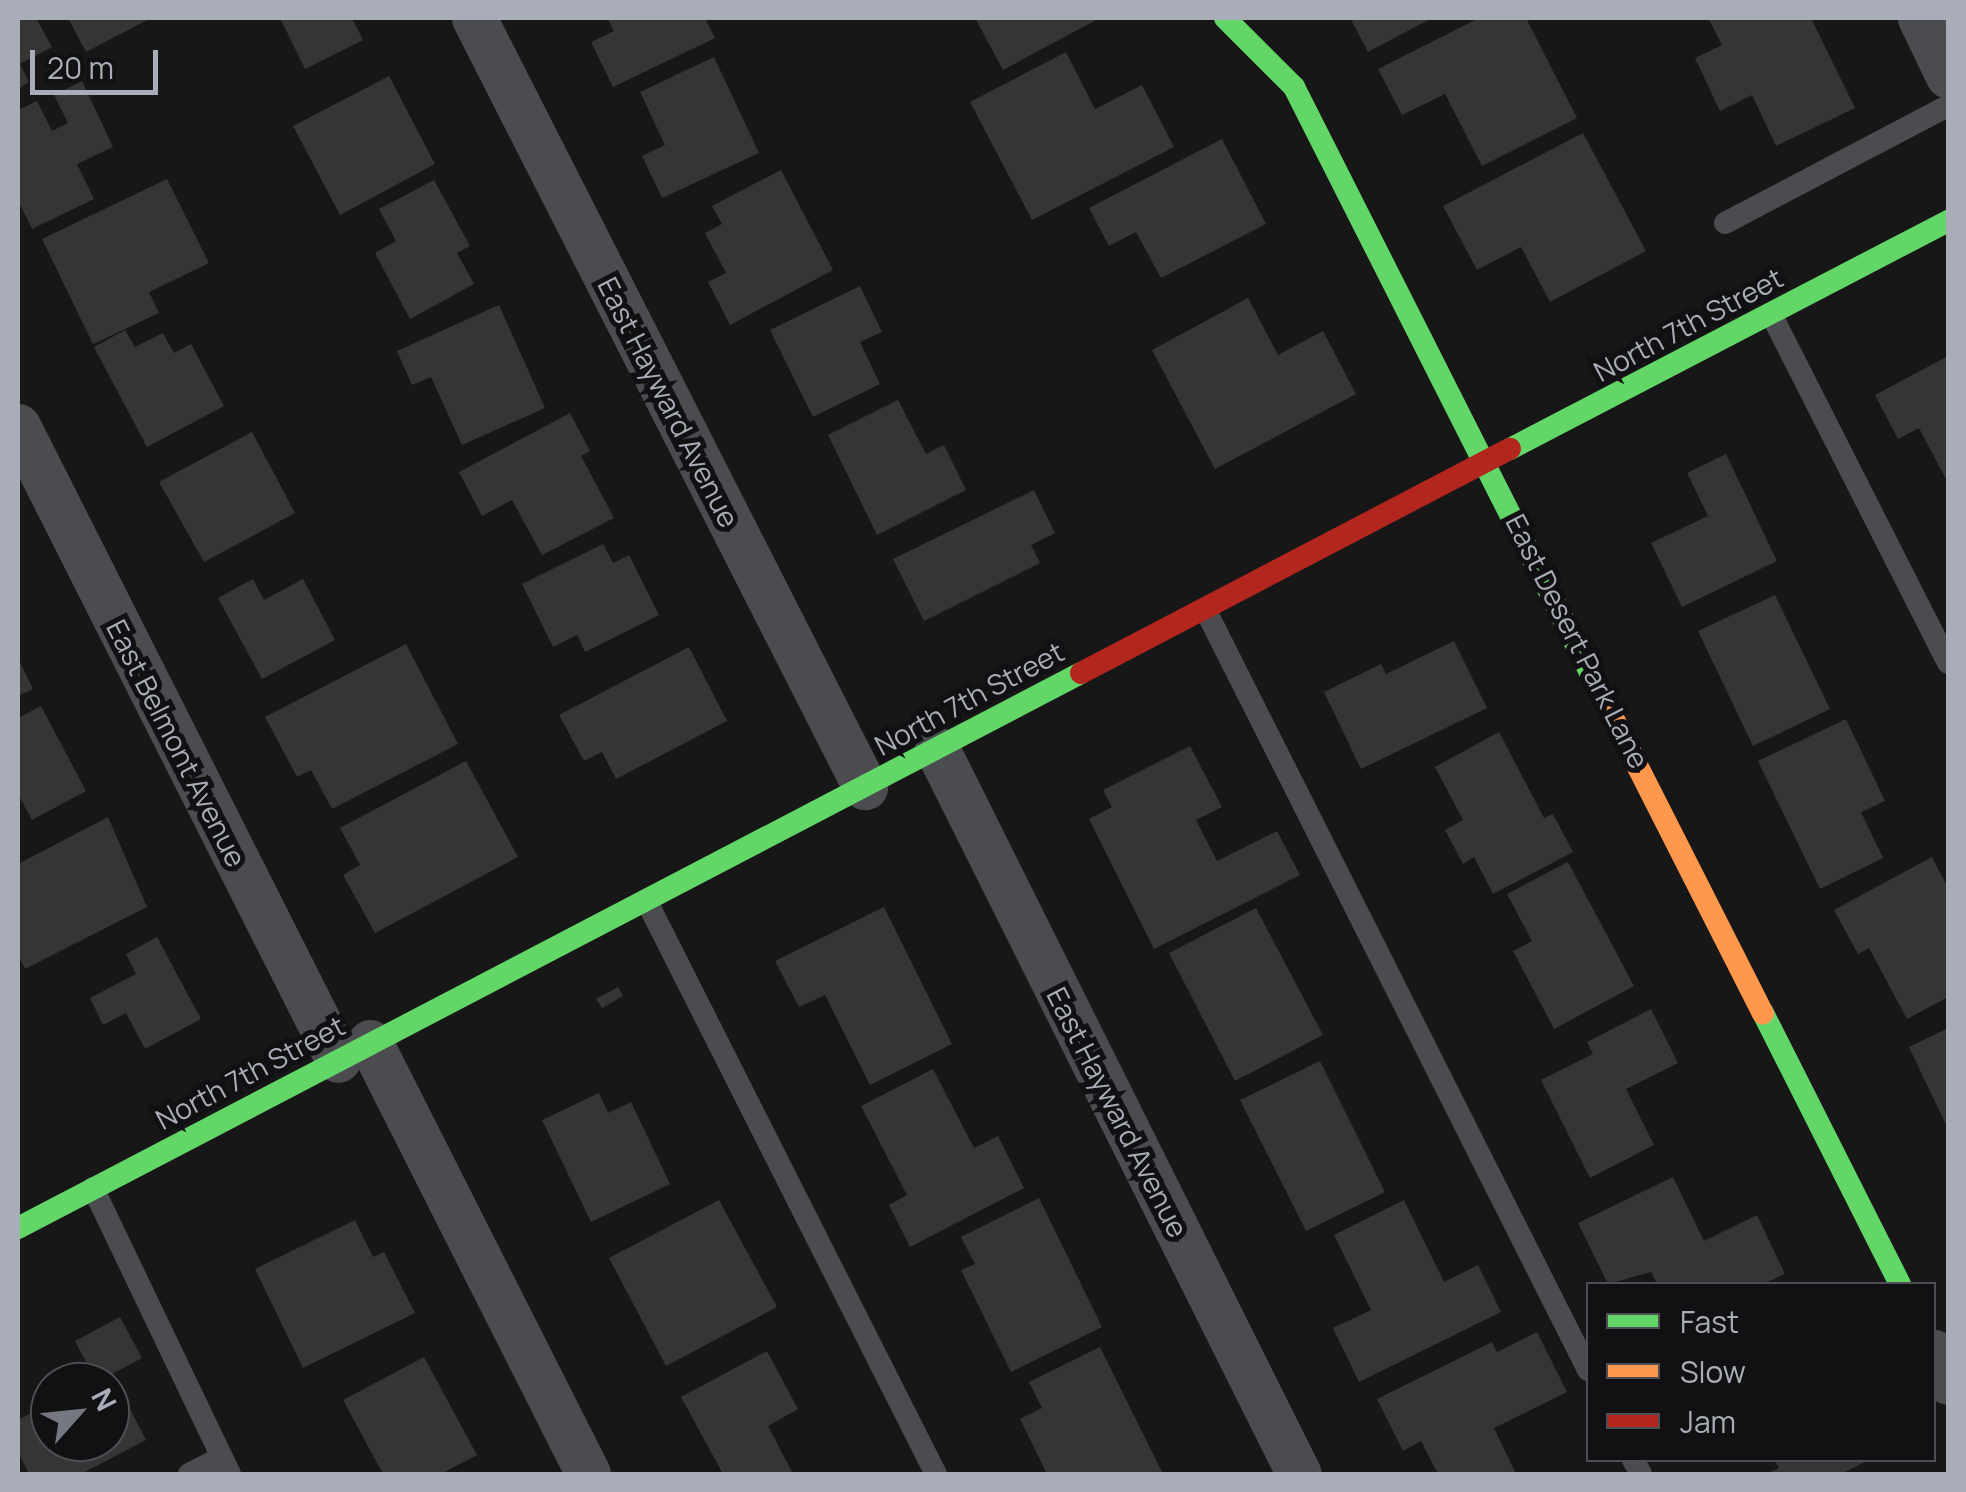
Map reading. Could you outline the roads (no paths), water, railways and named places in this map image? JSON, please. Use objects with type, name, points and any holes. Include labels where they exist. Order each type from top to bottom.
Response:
[{"type":"main road","name":"East Desert Park Lane","points":[[1225,18],[1294,87],[1488,462],[1899,1282]]},
{"type":"main road","name":"North 7th Street","points":[[18,1228],[1948,221]]},
{"type":"street","name":"East Hayward Avenue","points":[[474,18],[864,787]]},
{"type":"street","points":[[1920,18],[1948,76]]},
{"type":"street","name":"East Belmont Avenue","points":[[18,426],[354,1051],[588,1474]]},
{"type":"street","name":"East Hayward Avenue","points":[[937,749],[1299,1474]]},
{"type":"street","points":[[1936,1356],[1948,1382]]},
{"type":"lane","points":[[1725,223],[1948,106]]},
{"type":"lane","points":[[1771,314],[1948,664]]},
{"type":"lane","points":[[1205,609],[1586,1366]]},
{"type":"lane","points":[[646,900],[936,1474]]},
{"type":"lane","points":[[93,1188],[225,1466],[189,1474]]}]
